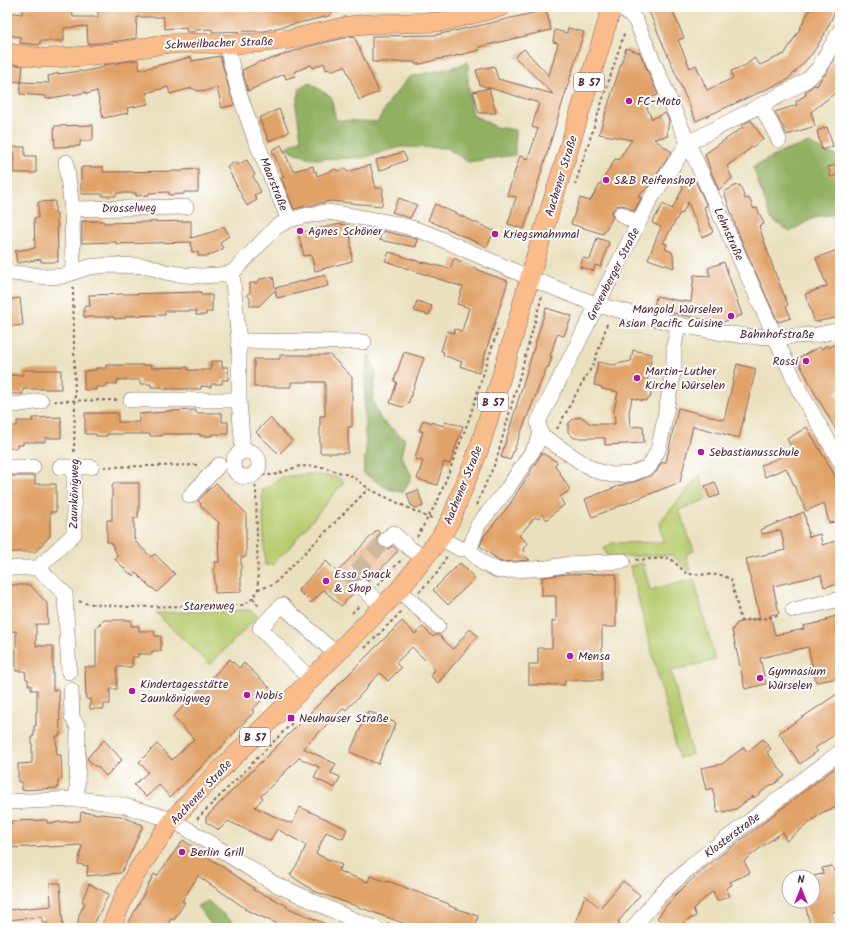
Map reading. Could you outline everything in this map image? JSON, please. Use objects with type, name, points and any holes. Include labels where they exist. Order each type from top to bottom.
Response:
[{"type":"main road","name":"Schweilbacher Straße","points":[[7,53],[43,58],[74,58],[164,44],[256,44],[291,39],[348,26],[440,22],[501,7]]},
{"type":"main road","name":"Aachener Straße","points":[[110,928],[135,875],[173,820],[195,795],[336,654],[372,596],[405,595],[417,553],[454,544],[452,518],[479,449],[508,355],[538,282],[612,7]]},
{"type":"street","name":"Lehnstraße","points":[[625,11],[636,21],[688,143],[799,390],[840,461]]},
{"type":"street","name":"Grevenberger Straße","points":[[454,544],[472,543],[478,525],[508,488],[535,447],[546,438],[538,422],[650,200],[688,143],[790,90],[808,79],[819,68],[840,31]]},
{"type":"street","name":"Maarstraße","points":[[226,44],[239,93],[255,139],[289,220],[327,212],[398,224],[432,235],[538,282]]},
{"type":"street","points":[[761,105],[779,140]]},
{"type":"street","points":[[66,162],[72,209],[73,272]]},
{"type":"street","name":"Drosselweg","points":[[72,209],[186,207]]},
{"type":"street","points":[[621,214],[638,224]]},
{"type":"street","points":[[7,273],[47,277],[62,276],[89,267],[126,265],[148,266],[165,272],[184,275],[201,276],[232,273],[276,227],[289,220]]},
{"type":"street","points":[[232,273],[239,341],[239,400],[243,452]]},
{"type":"street","name":"Bahnhofstraße","points":[[538,282],[596,305],[717,332],[746,336],[775,337],[818,335],[840,330]]},
{"type":"street","points":[[546,438],[597,471],[612,475],[631,474],[649,467],[658,450],[662,433],[674,367],[674,347],[678,324]]},
{"type":"street","points":[[239,341],[364,342]]},
{"type":"street","points":[[131,400],[239,400]]},
{"type":"street","points":[[7,406],[41,401]]},
{"type":"street","points":[[190,496],[226,464],[243,452],[252,453],[258,459],[259,468],[254,474],[243,477],[226,464],[202,465]]},
{"type":"street","points":[[7,467],[33,467]]},
{"type":"street","points":[[67,467],[91,467]]},
{"type":"street","name":"Zaunkönigweg","points":[[38,568],[74,534],[67,467]]},
{"type":"street","points":[[386,540],[393,533],[417,553]]},
{"type":"street","points":[[454,544],[483,563],[499,571],[547,568],[570,564],[623,560]]},
{"type":"street","points":[[7,568],[38,568],[65,594],[69,672]]},
{"type":"street","points":[[405,595],[438,626]]},
{"type":"street","points":[[793,610],[840,599]]},
{"type":"street","points":[[311,680],[260,628],[282,605],[336,654]]},
{"type":"street","points":[[71,690],[72,717],[78,727],[77,799]]},
{"type":"street","name":"Klosterstraße","points":[[633,928],[659,896],[697,861],[840,752]]},
{"type":"street","points":[[7,802],[77,799],[125,806],[173,820],[273,883],[375,928]]},
{"type":"path","points":[[574,188],[625,11]]},
{"type":"path","name":"Zaunkönigweg","points":[[67,467],[75,400],[73,272]]},
{"type":"path","points":[[473,511],[496,461],[538,282]]},
{"type":"path","points":[[546,438],[593,365],[602,343],[612,309]]},
{"type":"path","points":[[350,616],[372,596],[404,557],[417,553],[417,537],[439,498],[468,422],[498,329]]},
{"type":"path","points":[[41,401],[108,400]]},
{"type":"path","points":[[91,467],[202,465]]},
{"type":"path","points":[[369,489],[272,585],[258,589],[256,490],[254,474],[274,475],[300,466],[322,467],[352,476],[369,489],[427,517],[452,518]]},
{"type":"path","points":[[362,652],[394,620],[405,595],[437,573],[454,544]]},
{"type":"path","points":[[623,560],[670,558],[687,574],[721,574],[731,579],[741,621],[780,616],[793,610]]},
{"type":"path","name":"Starenweg","points":[[65,594],[83,603],[128,607],[244,605],[253,598],[258,589]]},
{"type":"path","points":[[204,813],[296,719]]},
{"type":"green space","points":[[468,62],[468,82],[473,115],[496,127],[515,130],[515,155],[468,162],[447,148],[401,147],[362,158],[311,159],[285,148],[301,139],[296,106],[300,88],[310,83],[331,97],[336,120],[377,122],[391,99],[409,77],[454,67]]},
{"type":"green space","points":[[809,143],[826,152],[840,157],[840,214],[814,217],[790,232],[771,219],[753,167],[784,151]]},
{"type":"green space","points":[[369,355],[376,375],[372,400],[381,420],[405,439],[401,456],[412,476],[403,493],[388,489],[363,473],[366,451],[364,416],[366,369]]},
{"type":"green space","points":[[310,474],[337,477],[344,482],[289,548],[272,565],[265,565],[262,491],[281,477]]},
{"type":"green space","points":[[700,474],[707,499],[679,510],[694,551],[686,554],[690,572],[672,555],[608,557],[604,549],[612,543],[663,542],[660,522]]},
{"type":"green space","points":[[643,563],[650,590],[694,579],[715,660],[671,671],[692,754],[679,758],[630,566]]},
{"type":"green space","points":[[250,610],[258,616],[210,665],[156,613]]},
{"type":"green space","points":[[208,901],[240,928],[214,928],[197,906]]},
{"type":"building","points":[[72,7],[73,17],[98,17],[98,7],[335,7],[329,16],[264,31],[212,32],[212,29],[187,32],[186,27],[165,29],[163,17],[137,17],[136,38],[88,44],[87,26],[64,28],[64,41],[40,41],[40,45],[20,43],[21,37],[7,35],[8,12],[22,14],[23,8]]},
{"type":"building","points":[[647,7],[671,7],[684,38],[678,40],[690,68],[696,65],[707,90],[733,78],[731,71],[746,65],[754,58],[760,65],[784,55],[811,7],[837,7],[824,35],[812,54],[787,80],[696,121]]},
{"type":"building","points":[[546,10],[551,30],[479,47],[480,50],[421,64],[415,64],[415,62],[372,62],[372,36],[436,35]]},
{"type":"building","points":[[568,28],[584,32],[524,229],[508,224],[516,197],[507,195],[520,156],[528,159],[538,129],[532,127],[539,103],[480,85],[476,70],[494,66],[498,79],[553,94],[515,57],[524,49],[549,76],[558,43],[553,42],[555,30],[567,33]]},
{"type":"building","points":[[354,36],[379,92],[359,100],[345,66],[330,71],[330,69],[326,70],[324,63],[313,68],[311,65],[294,72],[295,76],[286,79],[284,74],[248,91],[242,70],[261,61],[262,62],[306,47]]},
{"type":"building","points":[[626,48],[640,53],[658,95],[650,98],[646,106],[652,119],[665,113],[669,120],[667,132],[668,136],[654,139],[672,152],[649,186],[637,198],[642,197],[634,211],[626,206],[616,206],[613,210],[613,217],[603,234],[571,224],[580,198],[590,201],[615,159],[618,160],[632,140],[599,134]]},
{"type":"building","points":[[840,49],[840,89],[811,112],[815,126],[787,135],[775,112],[797,105],[796,101],[806,95],[805,92],[814,85],[817,86]]},
{"type":"building","points":[[220,56],[234,105],[222,108],[217,87],[203,92],[202,90],[197,91],[192,88],[170,94],[168,87],[146,93],[148,104],[127,108],[128,113],[103,118],[97,91],[86,94],[86,92],[46,99],[46,96],[20,94],[21,82],[49,83],[48,76],[59,73],[82,72],[104,67],[103,65],[138,60],[140,70],[191,57],[192,61]]},
{"type":"building","points":[[7,64],[23,66],[21,82],[7,81]]},
{"type":"building","points":[[489,88],[496,113],[479,113],[473,92]]},
{"type":"building","points":[[279,109],[289,132],[269,141],[259,118]]},
{"type":"building","points":[[751,120],[763,139],[727,166],[732,178],[719,190],[705,154],[743,127],[742,125]]},
{"type":"building","points":[[93,125],[93,138],[91,141],[80,141],[80,146],[55,147],[54,126]]},
{"type":"building","points":[[827,127],[833,146],[822,150],[817,131]]},
{"type":"building","points":[[281,145],[293,171],[313,166],[314,172],[316,171],[317,176],[336,169],[337,171],[346,168],[347,172],[370,165],[376,188],[383,188],[382,206],[330,201],[294,209],[281,178],[284,177],[272,150]]},
{"type":"building","points":[[13,147],[25,147],[25,156],[36,156],[36,173],[14,173]]},
{"type":"building","points":[[403,152],[407,160],[379,171],[376,160]]},
{"type":"building","points":[[247,160],[255,175],[253,176],[261,192],[254,195],[257,200],[247,206],[227,167],[235,162],[237,165]]},
{"type":"building","points":[[840,164],[840,174],[831,177],[828,167]]},
{"type":"building","points":[[82,167],[103,167],[103,172],[183,171],[198,169],[198,192],[184,192],[184,194],[169,195],[169,192],[149,193],[149,195],[136,196],[136,193],[116,193],[116,196],[103,196],[103,194],[81,194]]},
{"type":"building","points":[[694,178],[707,206],[704,207],[713,232],[702,237],[688,202],[663,243],[667,244],[665,249],[672,252],[674,268],[648,259],[661,227],[652,223],[663,204],[672,209],[683,188],[681,182]]},
{"type":"building","points":[[740,185],[745,199],[749,198],[754,209],[757,208],[764,224],[759,226],[788,305],[786,306],[791,318],[778,322],[738,233],[724,192]]},
{"type":"building","points":[[399,198],[417,205],[410,218],[392,212]]},
{"type":"building","points":[[55,201],[55,213],[57,213],[58,262],[41,262],[41,259],[17,263],[15,251],[35,248],[34,218],[38,218],[38,202]]},
{"type":"building","points":[[435,204],[494,231],[487,247],[428,220]]},
{"type":"building","points":[[82,221],[104,221],[104,223],[191,221],[191,238],[215,231],[224,226],[229,236],[220,242],[223,249],[208,256],[198,256],[198,252],[192,252],[191,242],[116,244],[116,242],[82,243]]},
{"type":"building","points":[[340,224],[350,226],[352,261],[315,271],[311,255],[304,256],[298,233]]},
{"type":"building","points":[[383,231],[417,239],[416,247],[379,240]]},
{"type":"building","points":[[597,238],[609,242],[601,267],[595,265],[594,271],[580,267],[583,258],[590,260]]},
{"type":"building","points":[[840,249],[840,317],[815,322],[805,294],[827,286],[816,258]]},
{"type":"building","points":[[389,252],[423,263],[450,269],[454,258],[485,273],[508,281],[479,373],[460,366],[462,362],[443,355],[444,352],[441,351],[447,331],[454,333],[455,329],[462,331],[469,308],[457,304],[463,287],[385,261]]},
{"type":"building","points":[[724,262],[742,315],[720,323],[654,309],[656,296],[691,302],[694,275],[710,276],[708,268]]},
{"type":"building","points":[[325,275],[328,286],[277,298],[275,290],[259,306],[250,306],[250,298],[247,295],[250,292],[250,283],[257,283],[260,279],[273,277],[275,288]]},
{"type":"building","points":[[201,292],[201,295],[212,295],[212,312],[206,312],[206,315],[196,315],[196,311],[165,311],[165,315],[126,316],[126,318],[114,319],[114,317],[84,317],[84,306],[90,306],[89,295]]},
{"type":"building","points":[[20,298],[23,325],[7,327],[7,300]]},
{"type":"building","points":[[417,301],[432,306],[429,315],[414,311]]},
{"type":"building","points":[[546,308],[572,316],[564,336],[557,334],[548,368],[547,367],[510,460],[501,457]]},
{"type":"building","points":[[836,344],[837,346],[840,344],[840,389],[835,392],[840,401],[840,437],[797,359],[819,347],[821,349],[828,345],[829,348]]},
{"type":"building","points":[[633,350],[652,354],[646,386],[651,394],[650,398],[645,401],[632,398],[629,412],[630,427],[643,426],[644,443],[605,445],[605,438],[574,438],[568,432],[568,424],[574,418],[582,417],[590,424],[615,424],[614,410],[618,392],[602,389],[602,387],[594,385],[598,362],[613,365],[631,361]]},
{"type":"building","points":[[404,352],[424,358],[408,404],[402,407],[390,403],[397,382],[394,381]]},
{"type":"building","points":[[280,355],[330,355],[352,377],[352,427],[348,427],[348,453],[320,453],[320,416],[325,416],[325,382],[291,382],[291,387],[254,387],[254,359],[280,359]]},
{"type":"building","points":[[211,361],[222,361],[222,367],[228,367],[228,380],[222,380],[222,384],[211,384],[211,387],[201,386],[201,389],[162,389],[162,387],[151,387],[151,384],[140,384],[140,380],[117,380],[117,384],[106,384],[106,387],[96,387],[96,390],[84,390],[84,371],[96,370],[96,368],[106,368],[106,365],[151,365],[151,368],[188,367],[188,370],[211,370]]},
{"type":"building","points":[[737,364],[756,369],[739,438],[693,426],[680,482],[592,517],[585,499],[652,475],[657,471],[661,463],[666,462],[678,408],[724,420]]},
{"type":"building","points":[[23,370],[61,370],[61,389],[23,389],[23,394],[7,394],[7,375],[23,375]]},
{"type":"building","points":[[196,410],[196,413],[222,413],[222,422],[228,422],[228,434],[211,434],[212,436],[200,436],[200,434],[162,434],[162,436],[150,436],[150,434],[107,434],[107,436],[96,436],[96,434],[85,434],[85,413],[118,413],[118,422],[139,422],[139,414]]},
{"type":"building","points":[[61,417],[61,438],[45,438],[45,442],[23,442],[23,445],[17,445],[17,448],[7,448],[7,426],[17,426],[17,421],[33,421],[32,418]]},
{"type":"building","points":[[270,418],[292,441],[279,454],[256,432]]},
{"type":"building","points":[[423,420],[444,426],[445,422],[463,426],[450,464],[444,462],[437,485],[417,479],[423,461],[415,459],[423,431],[419,431]]},
{"type":"building","points":[[807,427],[840,485],[840,521],[829,523],[824,503],[806,511],[786,468],[765,477],[761,465],[794,452],[787,439]]},
{"type":"building","points":[[542,453],[557,462],[555,465],[570,490],[560,497],[564,505],[547,520],[542,514],[538,519],[535,517],[519,536],[528,543],[523,549],[525,551],[522,554],[530,560],[501,562],[480,546],[484,536],[510,504]]},
{"type":"building","points":[[7,476],[35,476],[35,484],[56,484],[56,512],[50,512],[50,536],[35,552],[8,552]]},
{"type":"building","points":[[715,482],[720,495],[710,498],[705,486]]},
{"type":"building","points":[[113,483],[139,483],[139,512],[138,518],[134,518],[134,537],[136,542],[151,557],[155,554],[175,574],[157,592],[136,573],[134,576],[131,573],[130,574],[114,558],[117,555],[111,542],[107,542],[107,520],[112,520]]},
{"type":"building","points":[[216,483],[246,513],[246,557],[241,557],[241,592],[215,593],[214,568],[215,562],[219,562],[219,523],[200,505],[201,504],[198,501]]},
{"type":"building","points":[[418,490],[423,506],[416,508],[411,505],[407,494]]},
{"type":"building","points":[[804,512],[809,537],[820,534],[822,545],[840,540],[840,584],[824,587],[821,575],[773,586],[779,613],[770,615],[775,635],[804,629],[803,626],[827,621],[826,619],[836,616],[840,633],[840,678],[816,682],[808,647],[760,658],[766,684],[745,689],[732,630],[737,623],[760,618],[746,559],[785,550],[781,530],[762,534],[760,530]]},
{"type":"building","points":[[377,530],[380,533],[377,537],[377,542],[380,547],[383,549],[388,549],[393,546],[398,551],[369,581],[364,578],[356,581],[353,585],[355,592],[341,606],[324,590],[311,603],[298,590],[326,561],[337,572]]},
{"type":"building","points":[[460,563],[475,578],[448,605],[433,590]]},
{"type":"building","points":[[567,574],[616,574],[616,627],[602,627],[602,680],[565,680],[565,685],[529,685],[529,664],[538,664],[538,648],[552,648],[552,621],[556,621],[556,596],[542,596],[542,577]]},
{"type":"building","points":[[7,585],[30,585],[47,603],[48,624],[36,624],[36,646],[53,646],[53,690],[59,690],[60,736],[56,736],[57,755],[61,755],[62,780],[58,780],[58,788],[22,790],[22,782],[18,782],[18,764],[32,763],[32,736],[34,736],[34,726],[36,726],[37,690],[31,690],[31,685],[28,685],[28,679],[26,679],[25,671],[16,671],[16,631],[7,632]]},
{"type":"building","points":[[104,620],[131,620],[131,626],[139,626],[139,631],[154,631],[155,636],[161,636],[161,651],[152,651],[152,654],[138,654],[138,657],[132,657],[132,667],[117,667],[117,689],[110,689],[110,704],[104,704],[104,709],[90,709],[90,699],[86,699],[85,667],[96,667],[96,628]]},
{"type":"building","points":[[402,621],[415,634],[423,627],[433,637],[435,635],[439,635],[453,649],[470,629],[478,636],[438,683],[430,675],[435,670],[412,647],[396,663],[401,668],[388,681],[380,673],[346,710],[344,708],[303,748],[336,764],[331,773],[340,777],[335,788],[314,778],[319,767],[299,758],[261,796],[263,798],[255,807],[292,824],[300,807],[347,829],[343,839],[326,832],[316,854],[342,865],[338,871],[368,882],[370,876],[388,881],[478,916],[475,928],[417,928],[314,891],[290,875],[300,860],[306,845],[277,829],[270,841],[228,821],[219,830],[206,822],[206,817]]},
{"type":"building","points":[[230,659],[239,668],[244,663],[272,690],[252,710],[254,712],[225,742],[226,743],[170,797],[159,785],[146,797],[134,785],[148,772],[139,762],[157,744],[172,760],[194,739],[173,717]]},
{"type":"building","points":[[840,692],[840,731],[815,748],[818,751],[800,764],[779,733]]},
{"type":"building","points":[[368,711],[396,723],[378,764],[350,752]]},
{"type":"building","points":[[763,739],[771,749],[767,752],[785,776],[754,798],[753,796],[736,809],[718,813],[712,788],[706,790],[701,768],[722,764],[744,747],[747,752]]},
{"type":"building","points":[[104,740],[122,760],[106,776],[87,758]]},
{"type":"building","points":[[840,764],[840,806],[823,812],[786,841],[783,832],[764,845],[744,861],[750,873],[730,882],[732,885],[726,888],[730,896],[717,901],[713,891],[693,909],[696,916],[685,921],[680,928],[670,928],[657,918],[675,895],[707,866]]},
{"type":"building","points":[[81,812],[120,816],[143,825],[121,873],[87,876],[88,866],[78,864],[82,845],[7,848],[7,824],[12,824],[11,821],[47,820],[47,823],[80,821]]},
{"type":"building","points":[[183,840],[254,888],[253,890],[274,899],[287,906],[286,907],[335,928],[287,928],[244,909],[245,908],[198,876],[182,901],[185,902],[174,920],[171,919],[166,928],[126,928],[154,874],[157,876]]},
{"type":"building","points":[[832,866],[834,871],[840,870],[840,911],[832,912],[835,928],[811,928],[806,909],[821,909],[822,868]]},
{"type":"building","points":[[623,881],[640,895],[618,922],[624,928],[574,928],[585,895],[600,908]]},
{"type":"building","points":[[50,883],[60,883],[63,928],[48,928],[48,923],[42,923],[42,917],[7,920],[7,910],[51,906]]},
{"type":"building","points":[[89,884],[109,894],[92,928],[77,928],[79,915],[85,903],[82,901]]},
{"type":"tunnel","points":[[362,587],[351,577],[386,540]]},
{"type":"place","name":"FC-Moto","points":[[629,101]]},
{"type":"place","name":"S&B Reifenshop","points":[[606,180]]},
{"type":"place","name":"Agnes Schöner","points":[[300,231]]},
{"type":"place","name":"Kriegsmahnmal","points":[[495,234]]},
{"type":"place","name":"Mangold Würselen Asian Pacific Cuisine","points":[[731,316]]},
{"type":"place","name":"Rossi","points":[[806,361]]},
{"type":"place","name":"Martin-Luther Kirche Würselen","points":[[637,378]]},
{"type":"place","name":"Sebastianusschule","points":[[701,452]]},
{"type":"place","name":"Esso Snack & Shop","points":[[326,581]]},
{"type":"place","name":"Mensa","points":[[570,656]]},
{"type":"place","name":"Gymnasium Würselen","points":[[760,678]]},
{"type":"place","name":"Kindertagesstätte Zaunkönigweg","points":[[132,691]]},
{"type":"place","name":"Nobis","points":[[247,695]]},
{"type":"place","name":"Neuhauser Straße","points":[[291,718]]},
{"type":"place","name":"Berlin Grill","points":[[182,852]]}]
